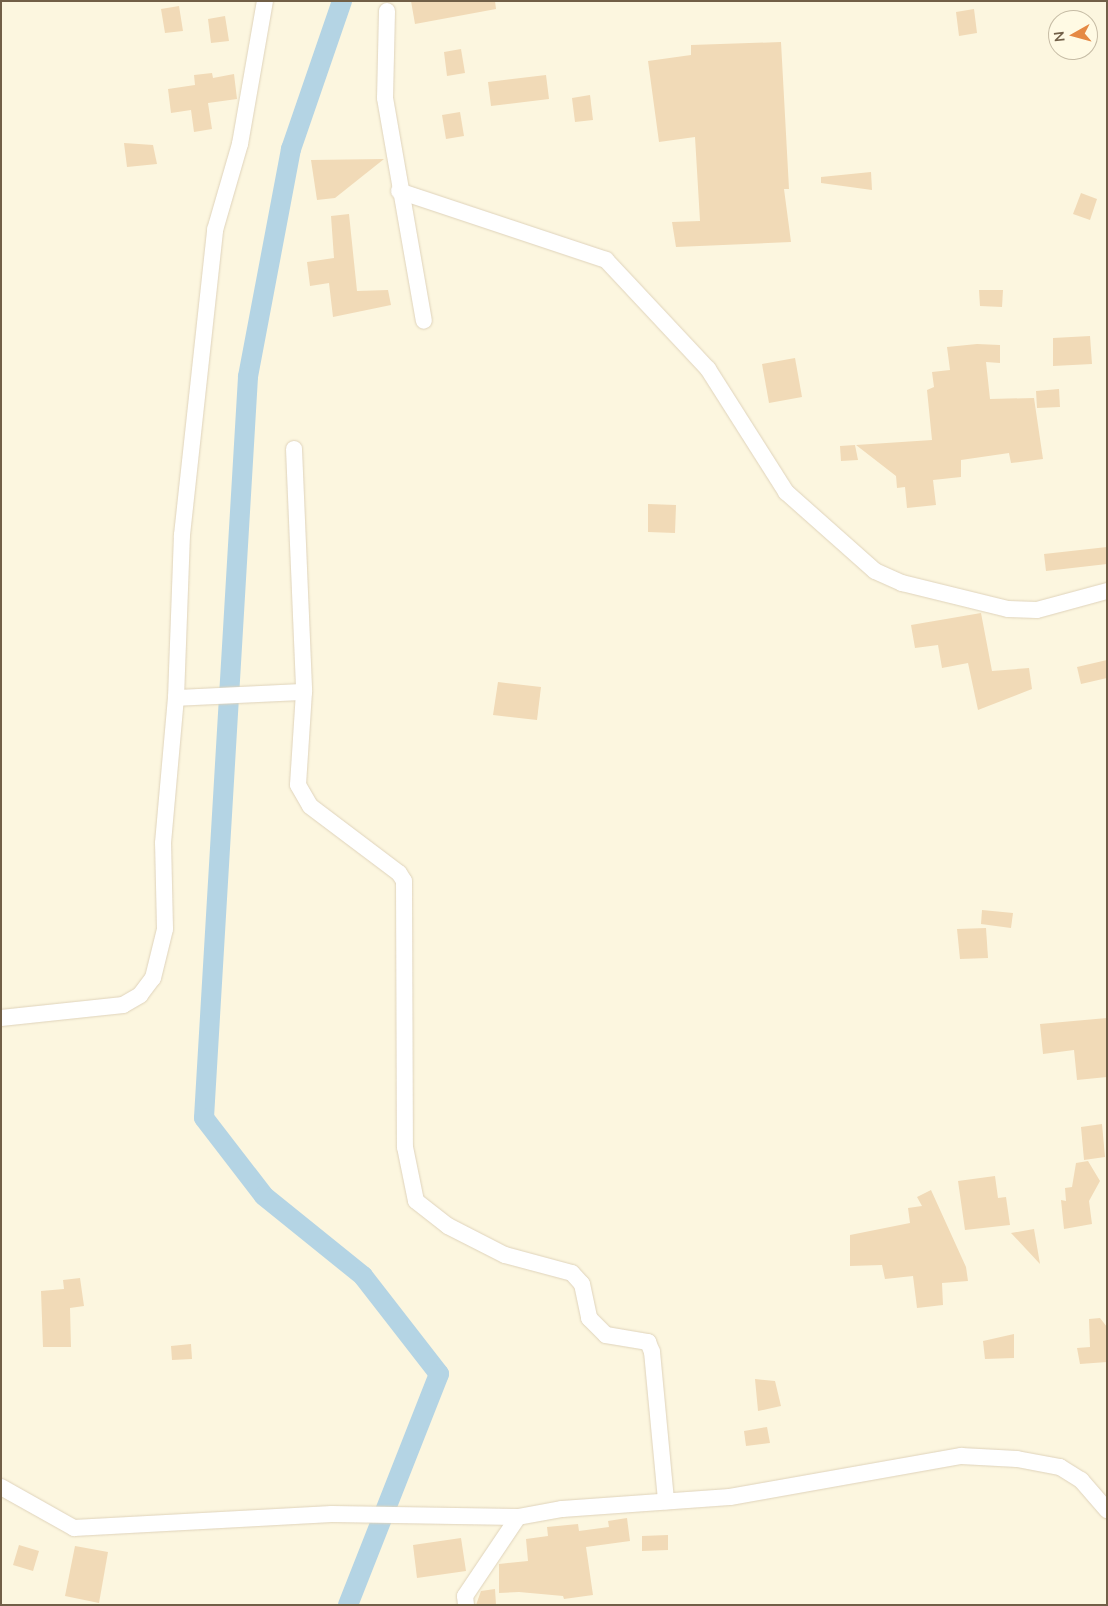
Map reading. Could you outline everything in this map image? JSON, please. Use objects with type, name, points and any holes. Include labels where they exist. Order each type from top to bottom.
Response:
[{"type":"street","points":[[1,1018],[123,1005],[140,994],[153,978],[165,929],[163,843],[176,698],[185,501],[215,230],[240,144],[264,1]]},
{"type":"street","points":[[386,11],[385,98],[399,191],[424,321]]},
{"type":"street","points":[[399,191],[606,260],[708,369],[786,492],[875,571],[911,585],[1008,609],[1037,610],[1107,591]]},
{"type":"street","points":[[294,449],[304,692],[298,785],[310,806],[399,873],[404,881],[405,1137],[416,1201],[448,1226],[505,1255],[572,1273],[582,1284],[589,1318],[606,1335],[648,1342],[666,1502]]},
{"type":"street","points":[[176,698],[304,692]]},
{"type":"street","points":[[1,1488],[74,1528],[332,1514],[486,1514],[518,1517],[562,1508],[730,1497],[961,1456],[1017,1459],[1060,1467],[1081,1480],[1107,1510]]},
{"type":"street","points":[[466,1605],[465,1596],[518,1517]]},
{"type":"building","points":[[411,1],[495,1],[496,9],[415,24]]},
{"type":"building","points":[[179,6],[183,31],[165,33],[161,9]]},
{"type":"building","points":[[974,9],[977,33],[959,36],[956,12]]},
{"type":"building","points":[[225,16],[229,41],[211,43],[208,19]]},
{"type":"building","points":[[781,42],[789,189],[784,189],[791,242],[676,247],[672,222],[700,221],[695,137],[659,142],[648,61],[691,55],[691,45]]},
{"type":"building","points":[[461,49],[465,73],[447,76],[444,52]]},
{"type":"building","points":[[212,73],[213,78],[234,74],[237,99],[208,103],[212,129],[194,132],[191,110],[171,113],[168,89],[195,85],[194,75]]},
{"type":"building","points":[[546,75],[549,99],[491,106],[488,82]]},
{"type":"building","points":[[590,95],[593,120],[575,122],[572,98]]},
{"type":"building","points":[[460,112],[464,136],[446,139],[442,115]]},
{"type":"building","points":[[124,143],[153,145],[157,164],[127,167]]},
{"type":"building","points":[[384,159],[335,198],[317,200],[311,160]]},
{"type":"building","points":[[871,172],[872,190],[821,183],[821,177]]},
{"type":"building","points":[[1081,193],[1097,199],[1090,220],[1073,214]]},
{"type":"building","points":[[349,214],[357,291],[388,290],[391,305],[333,317],[329,283],[310,286],[307,262],[334,258],[331,216]]},
{"type":"building","points":[[979,290],[1003,290],[1002,307],[980,306]]},
{"type":"building","points":[[1090,336],[1092,364],[1053,366],[1053,338]]},
{"type":"building","points":[[977,344],[1000,345],[1000,363],[986,362],[990,399],[1034,398],[1043,459],[1011,463],[1009,453],[961,460],[961,477],[933,480],[936,505],[907,508],[905,487],[897,488],[896,476],[856,445],[932,440],[927,390],[934,387],[932,372],[950,370],[947,347]]},
{"type":"building","points":[[795,358],[802,397],[769,403],[762,364]]},
{"type":"building","points":[[1059,389],[1060,407],[1037,408],[1036,391]]},
{"type":"building","points":[[855,445],[858,460],[841,461],[840,446]]},
{"type":"building","points":[[648,504],[676,505],[675,533],[648,532]]},
{"type":"building","points":[[1107,547],[1107,564],[1046,571],[1044,554]]},
{"type":"building","points":[[981,613],[992,671],[1029,668],[1032,689],[978,710],[968,663],[942,668],[938,645],[915,648],[911,625]]},
{"type":"building","points":[[1107,660],[1107,678],[1081,684],[1077,667]]},
{"type":"building","points":[[498,682],[541,687],[537,720],[493,715]]},
{"type":"building","points":[[982,910],[1013,913],[1011,928],[981,924]]},
{"type":"building","points":[[986,928],[988,958],[960,959],[957,929]]},
{"type":"building","points":[[1107,1018],[1107,1077],[1077,1080],[1074,1050],[1043,1054],[1040,1024]]},
{"type":"building","points":[[1102,1124],[1105,1157],[1084,1160],[1081,1127]]},
{"type":"building","points":[[1088,1161],[1100,1181],[1089,1201],[1092,1224],[1064,1229],[1061,1200],[1066,1201],[1065,1188],[1072,1187],[1076,1163]]},
{"type":"building","points":[[995,1176],[998,1198],[1006,1197],[1010,1225],[965,1230],[958,1181]]},
{"type":"building","points":[[931,1190],[966,1267],[968,1281],[942,1283],[943,1305],[917,1308],[913,1276],[885,1279],[882,1265],[850,1266],[850,1235],[910,1223],[908,1208],[922,1206],[917,1197]]},
{"type":"building","points":[[1034,1229],[1040,1264],[1011,1233]]},
{"type":"building","points":[[80,1278],[84,1306],[70,1308],[71,1347],[43,1347],[41,1291],[64,1289],[63,1280]]},
{"type":"building","points":[[1100,1318],[1107,1327],[1107,1362],[1080,1364],[1077,1348],[1090,1347],[1089,1319]]},
{"type":"building","points":[[1014,1334],[1014,1358],[985,1359],[983,1341]]},
{"type":"building","points":[[191,1344],[192,1359],[172,1360],[171,1346]]},
{"type":"building","points":[[755,1379],[775,1381],[781,1406],[758,1411]]},
{"type":"building","points":[[767,1427],[770,1443],[746,1446],[744,1431]]},
{"type":"building","points":[[627,1518],[630,1541],[586,1547],[593,1595],[564,1599],[563,1596],[519,1592],[499,1593],[499,1564],[528,1561],[526,1539],[548,1536],[547,1527],[578,1524],[579,1531],[609,1527],[608,1521]]},
{"type":"building","points":[[668,1535],[668,1550],[642,1551],[642,1536]]},
{"type":"building","points":[[461,1538],[466,1571],[417,1578],[413,1545]]},
{"type":"building","points":[[19,1545],[39,1551],[33,1571],[13,1565]]},
{"type":"building","points":[[75,1546],[108,1552],[99,1603],[65,1596]]},
{"type":"building","points":[[495,1589],[496,1605],[476,1605],[481,1591]]},
{"type":"waterway","points":[[342,1],[291,149],[248,377],[204,1118],[264,1196],[363,1276],[439,1374],[348,1605]]}]
